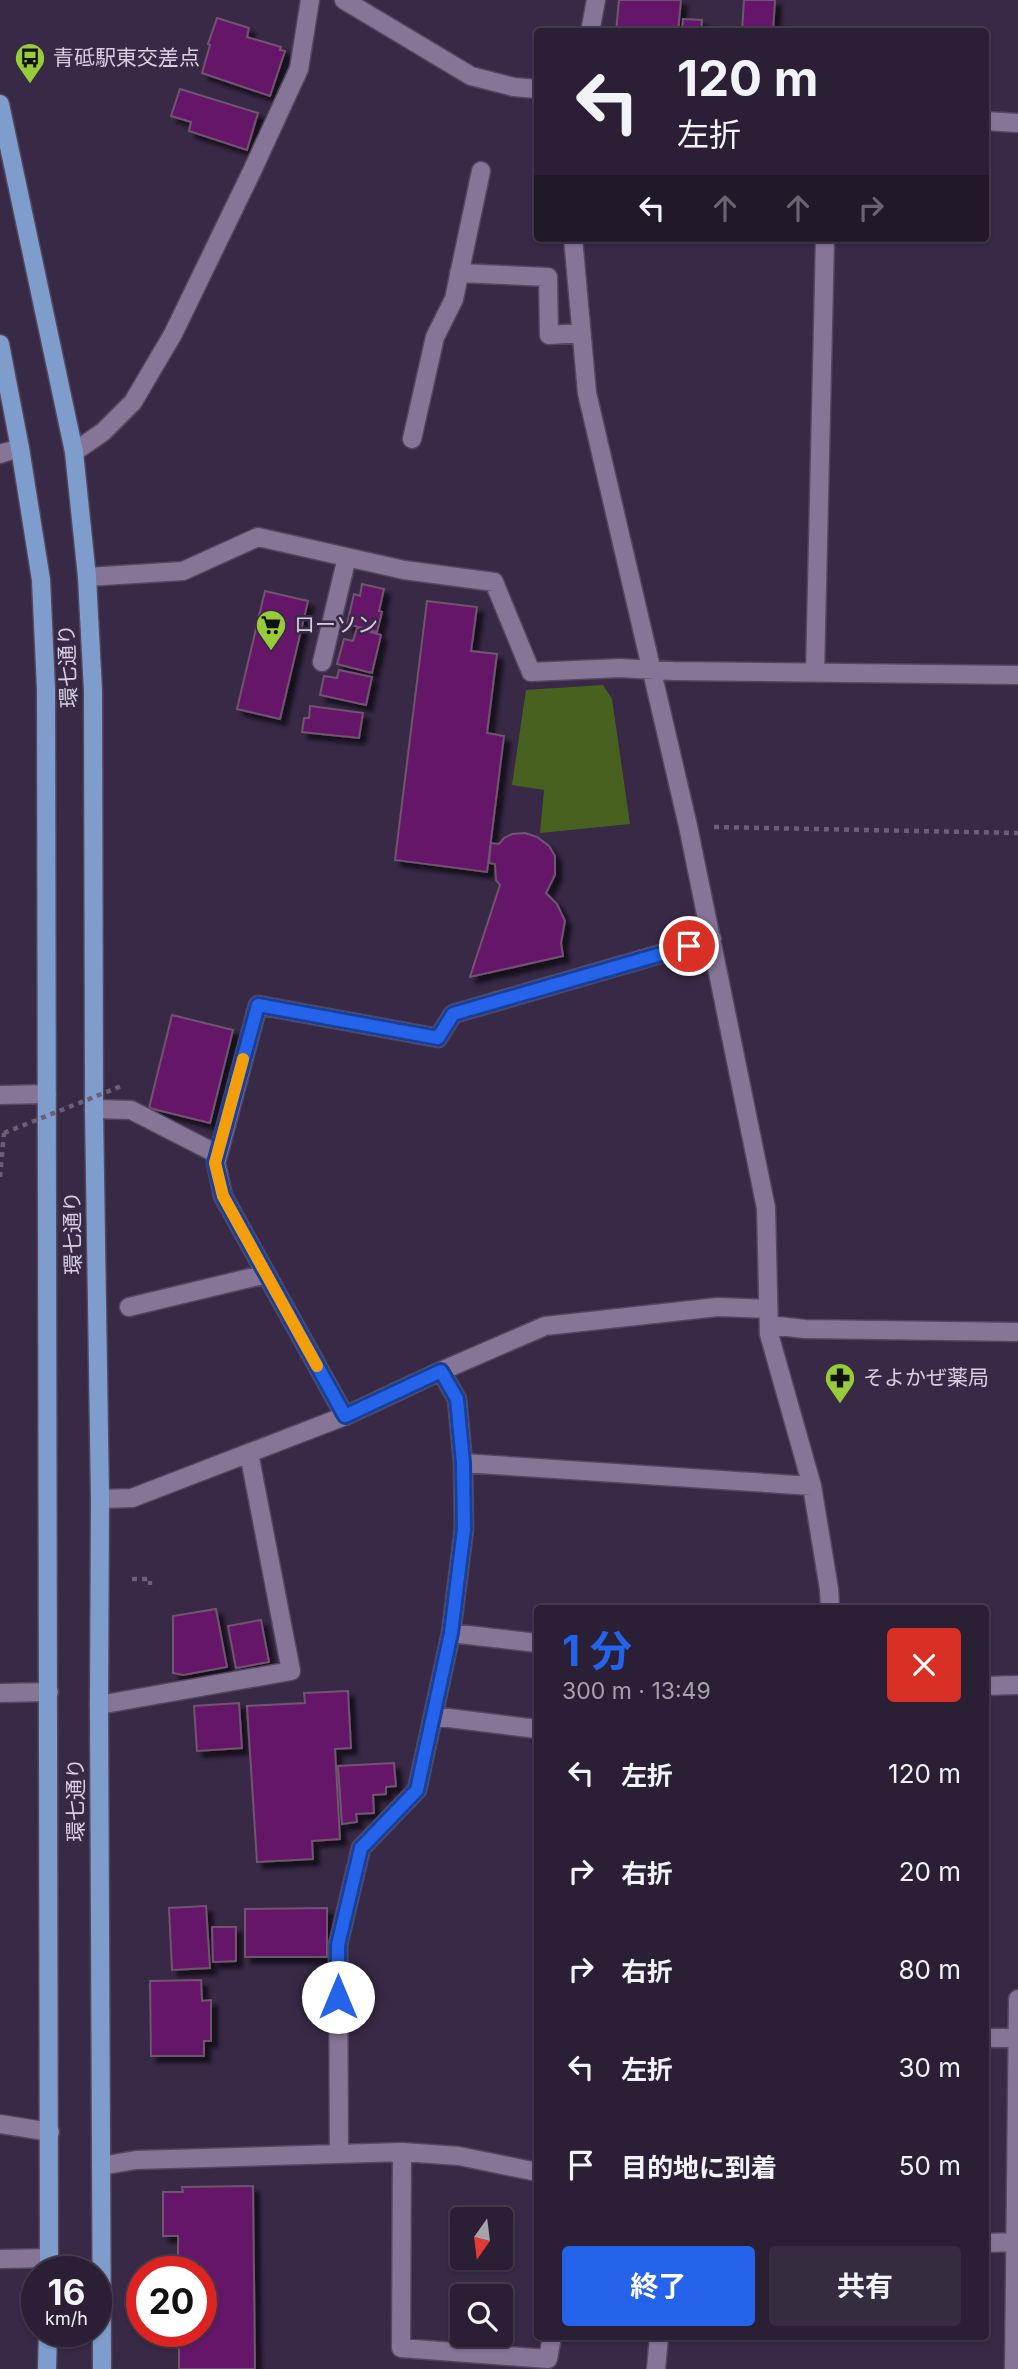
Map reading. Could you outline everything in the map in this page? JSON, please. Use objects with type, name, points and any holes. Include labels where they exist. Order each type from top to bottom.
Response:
[{"type":"main road","name":"環七通り","points":[[0,104],[74,452],[87,577],[93,691],[94,1109],[100,1499],[102,2369]]},
{"type":"main road","name":"環七通り","points":[[0,344],[41,580],[46,689],[49,2256]]},
{"type":"main road","points":[[47,2369],[48,2347]]},
{"type":"street","points":[[74,452],[103,432],[133,402],[173,334],[299,69],[310,0]]},
{"type":"street","points":[[344,0],[471,76],[514,87],[534,89]]},
{"type":"street","points":[[591,28],[596,0]]},
{"type":"street","points":[[989,121],[1018,123]]},
{"type":"street","points":[[412,439],[435,337],[454,299],[481,171]]},
{"type":"street","points":[[573,242],[587,393],[688,826],[766,1208],[769,1334],[812,1486],[830,1605]]},
{"type":"street","points":[[815,673],[825,242]]},
{"type":"street","points":[[459,273],[548,277],[549,335],[581,333]]},
{"type":"street","points":[[0,454],[20,448]]},
{"type":"street","points":[[87,577],[183,571],[258,537],[404,570],[494,582],[531,672],[620,668],[1018,676]]},
{"type":"street","points":[[322,662],[347,558]]},
{"type":"street","points":[[345,1416],[223,1196],[215,1163],[258,1005],[438,1038],[453,1014],[712,939]]},
{"type":"street","points":[[0,1095],[47,1094]]},
{"type":"street","points":[[94,1109],[131,1110],[217,1154]]},
{"type":"street","points":[[129,1307],[266,1274]]},
{"type":"street","points":[[100,1499],[132,1499],[345,1416],[545,1326],[718,1307],[768,1317],[805,1329],[1018,1332]]},
{"type":"street","points":[[339,2153],[338,1945],[361,1848],[417,1790],[451,1633],[464,1529],[463,1463],[457,1399],[441,1371]]},
{"type":"street","points":[[99,1704],[291,1671],[249,1453]]},
{"type":"street","points":[[463,1463],[812,1486]]},
{"type":"street","points":[[451,1633],[534,1643]]},
{"type":"street","points":[[989,1686],[1018,1685]]},
{"type":"street","points":[[0,1693],[49,1692]]},
{"type":"street","points":[[433,1716],[534,1730]]},
{"type":"street","points":[[1014,2369],[1018,1999]]},
{"type":"street","points":[[989,2038],[1018,2038]]},
{"type":"street","points":[[0,2124],[50,2132]]},
{"type":"street","points":[[102,2165],[136,2160],[401,2152],[458,2156],[534,2171]]},
{"type":"street","points":[[401,2152],[401,2348],[548,2359],[551,2340]]},
{"type":"street","points":[[989,2243],[1017,2242]]},
{"type":"street","points":[[0,2259],[21,2262]]},
{"type":"street","points":[[656,2369],[659,2340]]},
{"type":"path","points":[[688,826],[1018,833]]},
{"type":"path","points":[[0,1177],[4,1133],[124,1085]]},
{"type":"path","points":[[132,1579],[150,1578],[150,1585]]},
{"type":"green space","points":[[603,685],[612,699],[630,824],[540,833],[544,790],[512,785],[526,690]]},
{"type":"building","points":[[619,0],[681,0],[678,28],[616,28]]},
{"type":"building","points":[[744,0],[775,0],[773,28],[742,28]]},
{"type":"building","points":[[217,18],[249,28],[247,37],[281,47],[280,50],[285,51],[270,96],[202,73]]},
{"type":"building","points":[[683,19],[702,20],[701,28],[682,28]]},
{"type":"building","points":[[180,89],[258,113],[247,150],[189,131],[191,122],[171,116]]},
{"type":"building","points":[[362,584],[384,589],[377,632],[347,624],[354,594],[360,596]]},
{"type":"building","points":[[265,591],[308,601],[280,719],[237,709]]},
{"type":"building","points":[[427,601],[477,607],[471,651],[497,654],[487,733],[504,736],[487,872],[395,860]]},
{"type":"building","points":[[357,628],[381,635],[372,673],[337,664],[344,639],[353,641]]},
{"type":"building","points":[[339,670],[372,677],[366,705],[320,695],[324,676],[337,678]]},
{"type":"building","points":[[310,706],[363,713],[359,738],[302,732],[304,718],[309,718]]},
{"type":"building","points":[[525,833],[537,837],[549,846],[555,856],[555,875],[546,893],[557,904],[565,921],[561,943],[563,956],[470,977],[500,885],[496,880],[495,864],[489,863],[491,843],[499,844],[512,834]]},
{"type":"building","points":[[172,1015],[233,1030],[210,1123],[149,1108]]},
{"type":"building","points":[[216,1609],[227,1667],[183,1675],[173,1673],[173,1616]]},
{"type":"building","points":[[261,1620],[269,1662],[236,1668],[228,1626]]},
{"type":"building","points":[[348,1691],[351,1748],[335,1749],[340,1839],[312,1841],[313,1859],[257,1862],[247,1706],[305,1703],[304,1693]]},
{"type":"building","points":[[239,1703],[242,1748],[197,1751],[194,1706]]},
{"type":"building","points":[[394,1763],[396,1786],[386,1787],[386,1794],[373,1795],[374,1813],[356,1814],[357,1822],[342,1824],[338,1766]]},
{"type":"building","points":[[206,1906],[210,1968],[172,1970],[169,1908]]},
{"type":"building","points":[[327,1908],[327,1957],[245,1957],[245,1909]]},
{"type":"building","points":[[212,1927],[236,1927],[236,1961],[213,1962]]},
{"type":"building","points":[[201,1980],[202,2001],[211,2000],[211,2041],[204,2041],[204,2056],[151,2056],[150,1981]]},
{"type":"building","points":[[253,2186],[255,2369],[179,2369],[179,2347],[217,2347],[217,2256],[178,2256],[178,2236],[163,2236],[163,2192],[183,2192],[182,2187]]},
{"type":"slow traffic","points":[[243,1059],[215,1163],[223,1196],[317,1366]]},
{"type":"place","name":"青砥駅東交差点","points":[[30,85]]},
{"type":"place","name":"ローソン","points":[[271,652]]},
{"type":"place","name":"そよかぜ薬局","points":[[840,1405]]},
{"type":"route","points":[[338,1997],[338,1945],[361,1848],[417,1790],[451,1633],[464,1529],[463,1463],[457,1399],[441,1371],[345,1416],[223,1196],[215,1163],[258,1005],[438,1038],[453,1014],[689,946]]}]
